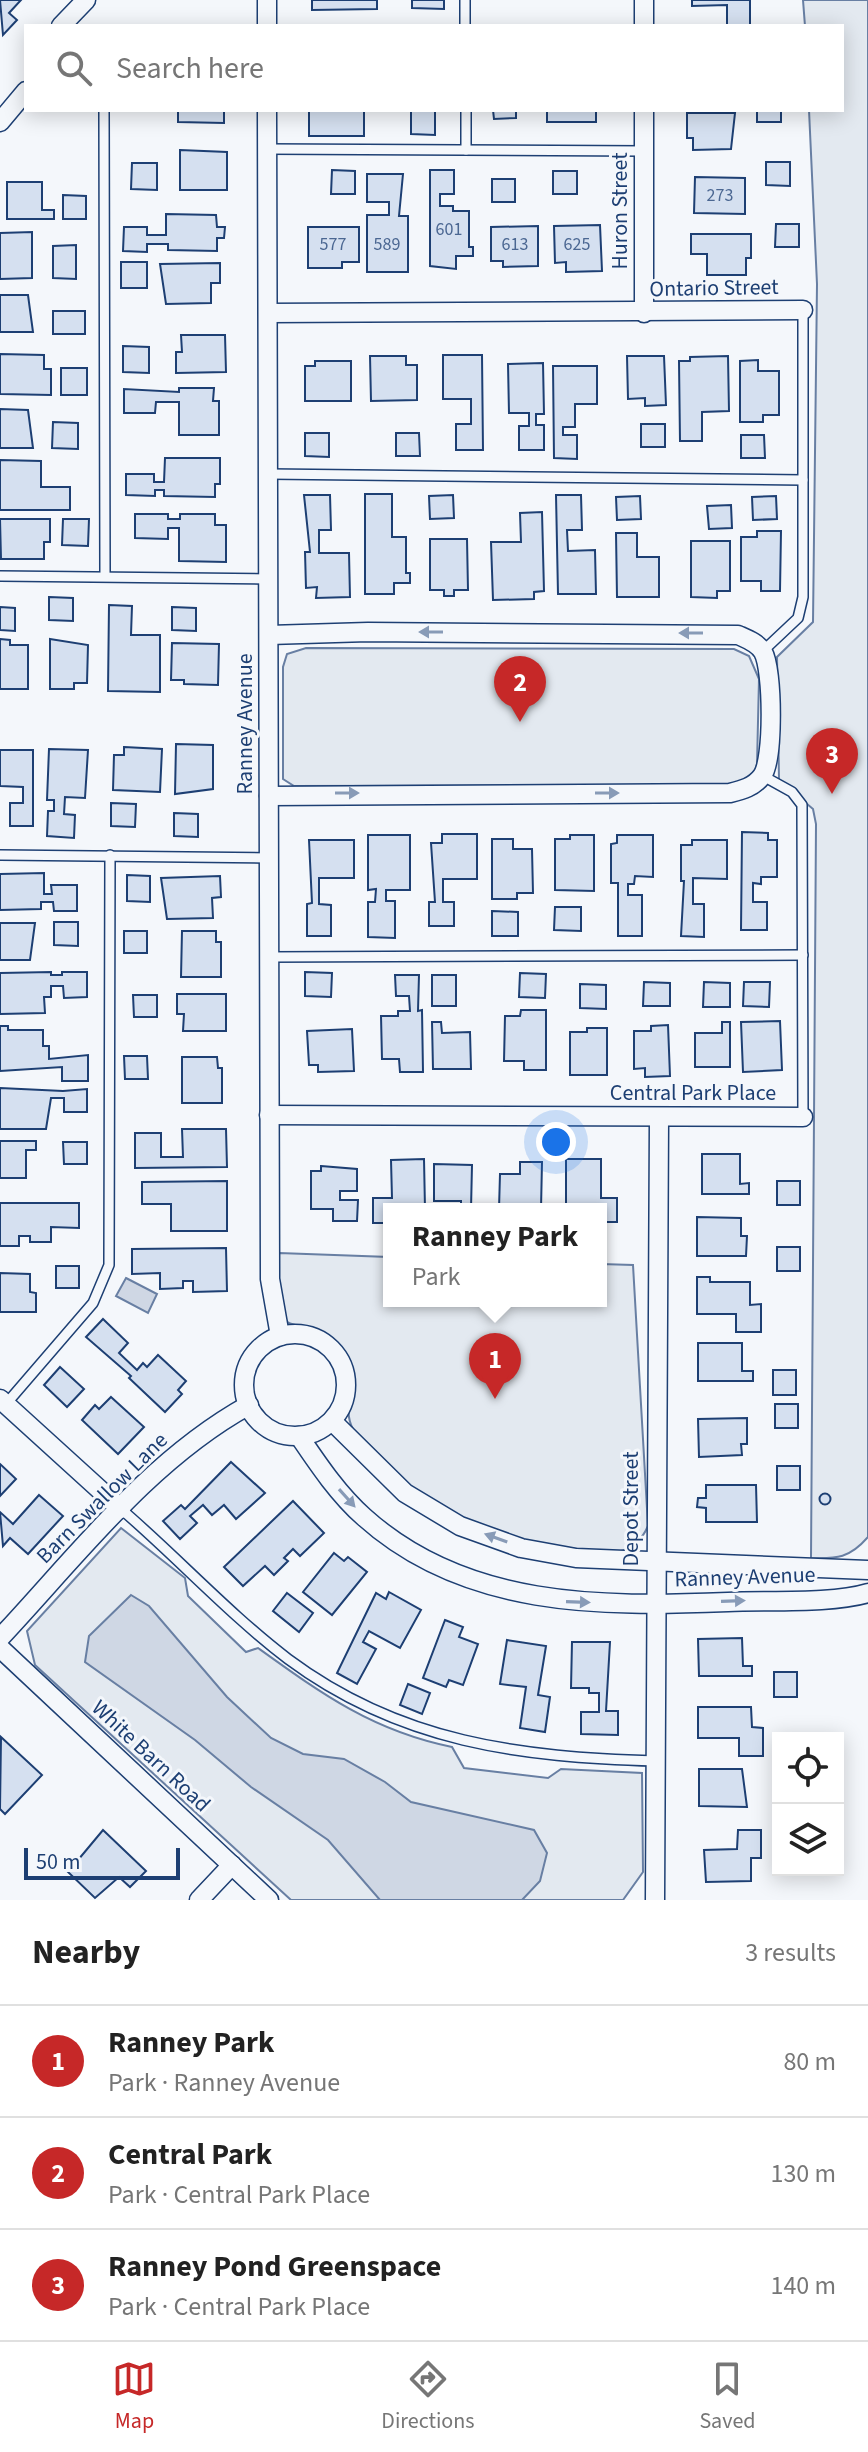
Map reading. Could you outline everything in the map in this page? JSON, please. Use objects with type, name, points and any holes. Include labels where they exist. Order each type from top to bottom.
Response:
[{"type":"street","points":[[63,24],[86,0]]},
{"type":"street","points":[[267,0],[267,24]]},
{"type":"street","points":[[644,0],[644,24]]},
{"type":"street","points":[[0,122],[24,93]]},
{"type":"street","name":"Ranney Avenue","points":[[267,112],[270,1279],[280,1336]]},
{"type":"street","name":"Huron Street","points":[[644,112],[644,313]]},
{"type":"street","name":"Ontario Street","points":[[268,313],[803,310]]},
{"type":"street","points":[[269,635],[727,633],[752,640],[763,651],[768,666],[770,758],[763,776],[750,788],[730,793],[269,796]]},
{"type":"street","name":"Central Park Place","points":[[269,1115],[659,1119],[803,1117]]},
{"type":"street","name":"Depot Street","points":[[655,1900],[659,1119]]},
{"type":"street","points":[[300,1334],[318,1339],[333,1351],[343,1367],[347,1386],[342,1405],[332,1421],[317,1431],[299,1436],[279,1433],[261,1422],[249,1405],[244,1389],[246,1372],[253,1356],[265,1344],[280,1336],[300,1334]]},
{"type":"street","points":[[3,1402],[121,1509]]},
{"type":"street","name":"Barn Swallow Lane","points":[[0,1638],[176,1454],[215,1424],[249,1405]]},
{"type":"street","name":"Ranney Avenue","points":[[332,1421],[405,1493],[460,1526],[521,1548],[576,1558],[868,1570]]},
{"type":"street","name":"Ranney Avenue","points":[[299,1436],[329,1478],[364,1518],[449,1570],[489,1586],[558,1601],[655,1605],[868,1593]]},
{"type":"street","name":"White Barn Road","points":[[0,1648],[269,1900]]},
{"type":"street","points":[[199,1900],[232,1865]]},
{"type":"lane","points":[[465,0],[465,24]]},
{"type":"lane","points":[[104,112],[105,575]]},
{"type":"lane","points":[[466,112],[466,150]]},
{"type":"lane","points":[[267,149],[644,151]]},
{"type":"lane","name":"Ontario Street","points":[[763,651],[798,618],[803,597],[803,310]]},
{"type":"lane","points":[[269,474],[803,480]]},
{"type":"lane","points":[[0,576],[269,579]]},
{"type":"lane","name":"Central Park Place","points":[[763,776],[792,792],[802,805],[803,1117]]},
{"type":"lane","points":[[0,855],[269,858]]},
{"type":"lane","points":[[3,1402],[93,1303],[109,1265],[110,855]]},
{"type":"lane","points":[[269,957],[803,955]]},
{"type":"lane","points":[[121,1509],[288,1659],[347,1696],[401,1722],[457,1740],[520,1753],[656,1761]]},
{"type":"shaded area","points":[[803,0],[868,0],[868,1537],[849,1553],[820,1558],[811,1558],[816,824],[813,809],[779,780],[777,657],[813,622],[817,284],[809,112],[844,112],[844,24],[805,24]]},
{"type":"shaded area","points":[[306,648],[734,649],[749,656],[759,679],[757,764],[753,777],[742,785],[294,786],[283,779],[283,667],[287,654]]},
{"type":"shaded area","points":[[279,1253],[383,1257],[383,1307],[607,1307],[607,1264],[633,1265],[648,1526],[642,1536],[635,1544],[618,1552],[586,1551],[491,1534],[433,1505],[378,1462],[353,1429],[349,1418],[351,1370],[348,1358],[340,1347],[323,1334],[287,1322],[279,1304]]},
{"type":"shaded area","points":[[126,1278],[157,1294],[148,1313],[116,1296]]},
{"type":"shaded area","points":[[121,1528],[185,1578],[188,1596],[246,1652],[258,1648],[304,1681],[373,1721],[452,1747],[464,1768],[548,1778],[561,1769],[642,1773],[643,1872],[623,1900],[291,1900],[35,1665],[27,1631]]},
{"type":"shaded area","points":[[131,1595],[149,1606],[227,1697],[271,1738],[303,1754],[344,1759],[385,1782],[411,1802],[534,1830],[547,1853],[540,1881],[522,1900],[380,1900],[328,1840],[251,1787],[195,1740],[85,1662],[89,1636]]},
{"type":"building","points":[[0,0],[21,0],[9,13],[17,20],[3,35]]},
{"type":"building","points":[[312,0],[377,0],[377,9],[312,10]]},
{"type":"building","points":[[412,0],[444,0],[444,9],[412,8]]},
{"type":"building","points":[[692,0],[750,0],[750,24],[727,24],[727,5],[692,6]]},
{"type":"building","points":[[178,112],[224,112],[224,123],[178,122]]},
{"type":"building","points":[[309,112],[364,112],[364,136],[309,136]]},
{"type":"building","points":[[411,112],[435,112],[435,135],[411,134]]},
{"type":"building","points":[[493,112],[516,112],[516,118],[494,119]]},
{"type":"building","points":[[547,112],[596,112],[596,122],[547,122]]},
{"type":"building","points":[[757,112],[781,112],[781,122],[757,122]]},
{"type":"building","points":[[687,113],[735,113],[731,149],[693,150],[693,138],[687,138]]},
{"type":"building","points":[[180,150],[227,152],[227,190],[180,190]]},
{"type":"building","points":[[766,162],[790,162],[790,186],[766,185]]},
{"type":"building","points":[[132,163],[157,163],[157,190],[131,189]]},
{"type":"building","points":[[332,170],[355,171],[355,194],[331,194]]},
{"type":"building","points":[[430,170],[454,170],[454,194],[440,194],[440,206],[453,206],[453,211],[469,211],[469,247],[473,247],[473,256],[456,256],[456,269],[430,266]]},
{"type":"building","points":[[553,171],[577,171],[577,194],[553,194]]},
{"type":"building","points":[[367,174],[403,174],[399,216],[408,216],[408,272],[367,272],[367,215],[389,215],[389,202],[367,202]]},
{"type":"building","points":[[695,177],[745,178],[745,214],[694,213]]},
{"type":"building","points":[[492,179],[515,179],[515,202],[492,202]]},
{"type":"building","points":[[7,182],[42,182],[42,210],[54,210],[54,219],[7,219]]},
{"type":"building","points":[[63,195],[86,196],[86,219],[63,219]]},
{"type":"building","points":[[166,214],[216,215],[217,227],[225,227],[224,238],[217,238],[217,251],[168,250],[168,244],[147,244],[147,252],[123,251],[124,227],[147,227],[147,235],[166,235]]},
{"type":"building","points":[[776,224],[799,224],[799,247],[775,247]]},
{"type":"building","points":[[600,225],[602,271],[566,272],[566,262],[555,263],[554,226]]},
{"type":"building","points":[[538,226],[538,266],[503,267],[503,261],[491,261],[491,227]]},
{"type":"building","points":[[308,227],[359,227],[359,262],[342,262],[342,268],[308,268]]},
{"type":"building","points":[[32,232],[32,278],[0,279],[0,233]]},
{"type":"building","points":[[691,234],[751,234],[751,258],[746,258],[746,275],[707,275],[707,254],[691,254]]},
{"type":"building","points":[[76,245],[76,279],[53,278],[53,246]]},
{"type":"building","points":[[121,262],[147,262],[147,288],[121,288]]},
{"type":"building","points":[[220,263],[220,283],[211,283],[211,303],[166,304],[160,264]]},
{"type":"building","points":[[0,295],[28,295],[33,332],[0,332]]},
{"type":"building","points":[[53,311],[85,311],[85,334],[53,334]]},
{"type":"building","points":[[181,335],[225,335],[226,372],[176,373],[176,352],[182,352]]},
{"type":"building","points":[[123,346],[149,347],[149,373],[123,372]]},
{"type":"building","points":[[0,354],[44,355],[44,369],[51,369],[51,395],[0,394]]},
{"type":"building","points":[[443,355],[482,355],[483,450],[456,450],[456,424],[471,424],[471,399],[443,399]]},
{"type":"building","points":[[370,356],[406,356],[406,365],[417,365],[417,400],[371,401]]},
{"type":"building","points":[[627,356],[664,356],[666,405],[645,406],[645,398],[628,399]]},
{"type":"building","points":[[728,356],[729,411],[702,412],[702,441],[680,441],[679,361],[690,361],[690,357]]},
{"type":"building","points":[[758,360],[758,371],[779,371],[779,415],[763,415],[763,422],[740,422],[740,361]]},
{"type":"building","points":[[315,361],[351,361],[351,401],[305,401],[305,366],[315,366]]},
{"type":"building","points":[[543,363],[544,414],[536,414],[536,425],[544,425],[544,450],[519,450],[519,426],[529,426],[529,413],[509,413],[508,364]]},
{"type":"building","points":[[553,366],[597,366],[597,404],[575,404],[575,427],[563,427],[563,435],[577,435],[577,459],[554,458]]},
{"type":"building","points":[[61,368],[87,368],[87,395],[61,395]]},
{"type":"building","points":[[179,388],[214,388],[213,401],[219,401],[219,435],[179,435],[179,402],[156,402],[155,413],[124,413],[124,389],[179,392]]},
{"type":"building","points":[[0,409],[28,410],[33,448],[0,448]]},
{"type":"building","points":[[53,422],[78,423],[78,449],[52,448]]},
{"type":"building","points":[[641,424],[665,424],[665,447],[641,447]]},
{"type":"building","points":[[305,433],[329,433],[329,457],[305,456]]},
{"type":"building","points":[[396,433],[419,433],[420,456],[396,456]]},
{"type":"building","points":[[741,435],[764,435],[765,458],[741,458]]},
{"type":"building","points":[[165,458],[220,458],[220,484],[215,484],[215,497],[164,496],[164,490],[155,490],[155,496],[126,495],[126,474],[154,474],[154,482],[164,482]]},
{"type":"building","points":[[0,460],[41,461],[41,487],[70,487],[70,510],[0,510]]},
{"type":"building","points":[[365,494],[392,494],[392,537],[406,537],[406,573],[410,573],[410,583],[394,583],[394,594],[365,594]]},
{"type":"building","points":[[304,495],[330,495],[331,530],[319,530],[319,553],[349,553],[350,597],[316,598],[317,587],[306,588],[305,552],[310,552]]},
{"type":"building","points":[[453,495],[454,518],[430,519],[429,496]]},
{"type":"building","points":[[556,495],[581,495],[582,530],[567,530],[568,551],[595,550],[596,594],[558,594]]},
{"type":"building","points":[[640,496],[641,519],[617,520],[616,497]]},
{"type":"building","points":[[776,496],[777,519],[753,520],[752,497]]},
{"type":"building","points":[[731,505],[732,528],[709,529],[707,506]]},
{"type":"building","points":[[542,512],[544,591],[534,592],[534,599],[493,600],[491,542],[521,542],[520,513]]},
{"type":"building","points":[[135,514],[168,514],[168,519],[180,519],[180,514],[215,514],[215,525],[226,525],[226,562],[179,561],[179,528],[168,528],[168,539],[135,538]]},
{"type":"building","points":[[0,519],[50,519],[50,542],[44,542],[44,559],[1,559]]},
{"type":"building","points":[[63,519],[89,519],[88,546],[62,545]]},
{"type":"building","points":[[757,531],[781,531],[780,591],[761,591],[761,581],[741,581],[741,537],[757,537]]},
{"type":"building","points":[[616,533],[637,533],[637,557],[659,557],[659,597],[617,597]]},
{"type":"building","points":[[430,539],[467,539],[468,590],[454,590],[454,596],[444,596],[444,590],[430,590]]},
{"type":"building","points":[[691,541],[730,541],[730,591],[717,591],[717,598],[691,597]]},
{"type":"building","points":[[49,597],[73,598],[73,621],[49,620]]},
{"type":"building","points":[[109,605],[132,606],[131,635],[160,635],[160,692],[108,691]]},
{"type":"building","points":[[0,607],[15,608],[15,631],[0,630]]},
{"type":"building","points":[[172,607],[196,608],[196,631],[172,630]]},
{"type":"building","points":[[0,639],[10,640],[10,645],[28,645],[28,689],[0,689]]},
{"type":"building","points":[[50,639],[88,645],[87,683],[74,683],[74,689],[50,689]]},
{"type":"building","points":[[172,643],[219,644],[218,685],[184,684],[184,680],[171,680]]},
{"type":"building","points":[[176,744],[213,745],[213,789],[175,794]]},
{"type":"building","points":[[124,747],[162,749],[160,792],[113,790],[114,755],[124,755]]},
{"type":"building","points":[[49,749],[88,750],[85,798],[65,797],[64,814],[75,815],[74,838],[47,836],[48,811],[54,811],[54,800],[47,800]]},
{"type":"building","points":[[0,750],[33,750],[33,826],[10,826],[10,803],[23,803],[23,787],[0,786]]},
{"type":"building","points":[[111,803],[136,804],[135,827],[111,826]]},
{"type":"building","points":[[174,813],[198,814],[198,837],[174,836]]},
{"type":"building","points":[[742,832],[768,833],[768,840],[777,840],[777,877],[761,877],[761,884],[753,883],[753,902],[767,902],[767,930],[741,930]]},
{"type":"building","points":[[442,834],[477,834],[477,879],[443,879],[443,902],[454,902],[454,926],[429,926],[429,902],[435,902],[431,843],[442,843]]},
{"type":"building","points":[[368,835],[410,835],[410,890],[386,890],[386,901],[395,901],[395,938],[368,937],[368,902],[375,902],[376,889],[368,890]]},
{"type":"building","points":[[570,835],[594,835],[594,891],[555,890],[555,839],[570,839]]},
{"type":"building","points":[[617,835],[653,835],[653,877],[635,876],[634,884],[628,884],[628,895],[642,895],[642,936],[618,936],[618,883],[611,883],[611,844],[617,843]]},
{"type":"building","points":[[492,839],[513,839],[513,849],[532,849],[533,893],[517,893],[517,899],[492,899]]},
{"type":"building","points":[[309,840],[354,840],[354,878],[319,878],[319,904],[331,905],[331,936],[307,936],[307,904],[312,903]]},
{"type":"building","points":[[692,840],[727,840],[727,879],[693,878],[693,904],[704,904],[704,937],[681,936],[684,881],[681,881],[681,845],[692,845]]},
{"type":"building","points":[[44,873],[44,894],[52,894],[51,885],[77,885],[77,911],[54,911],[53,902],[41,902],[41,909],[0,910],[0,874]]},
{"type":"building","points":[[127,875],[150,876],[150,902],[127,901]]},
{"type":"building","points":[[220,876],[221,897],[212,898],[213,918],[167,919],[161,878]]},
{"type":"building","points":[[555,907],[581,907],[581,931],[554,930]]},
{"type":"building","points":[[492,911],[518,912],[518,936],[492,936]]},
{"type":"building","points":[[54,922],[78,922],[78,946],[54,945]]},
{"type":"building","points":[[0,923],[35,923],[30,960],[0,960]]},
{"type":"building","points":[[124,931],[147,931],[147,953],[124,953]]},
{"type":"building","points":[[182,931],[216,931],[216,942],[221,942],[221,977],[181,977]]},
{"type":"building","points":[[51,972],[51,975],[62,975],[62,972],[87,972],[87,997],[64,998],[63,986],[51,986],[51,997],[44,997],[45,1013],[0,1014],[0,973]]},
{"type":"building","points":[[305,972],[332,973],[331,997],[305,996]]},
{"type":"building","points":[[520,973],[546,974],[545,998],[519,997]]},
{"type":"building","points":[[395,975],[419,975],[418,1011],[422,1010],[423,1072],[400,1072],[399,1059],[382,1059],[381,1016],[398,1016],[398,1011],[410,1011],[409,996],[396,996]]},
{"type":"building","points":[[432,975],[456,975],[456,1006],[432,1006]]},
{"type":"building","points":[[644,982],[670,983],[670,1006],[643,1006]]},
{"type":"building","points":[[704,982],[730,983],[730,1007],[703,1007]]},
{"type":"building","points":[[744,982],[770,982],[769,1007],[743,1006]]},
{"type":"building","points":[[580,984],[606,985],[606,1009],[580,1008]]},
{"type":"building","points":[[177,994],[226,994],[226,1031],[183,1031],[184,1014],[177,1014]]},
{"type":"building","points":[[133,995],[157,995],[157,1017],[134,1017]]},
{"type":"building","points":[[521,1010],[546,1010],[546,1070],[524,1070],[524,1061],[504,1061],[505,1016],[520,1016]]},
{"type":"building","points":[[780,1021],[782,1070],[743,1072],[741,1022]]},
{"type":"building","points":[[432,1022],[441,1022],[442,1033],[470,1032],[471,1069],[433,1069]]},
{"type":"building","points":[[722,1022],[730,1022],[730,1067],[695,1067],[695,1033],[722,1033]]},
{"type":"building","points":[[668,1025],[670,1076],[645,1077],[645,1068],[634,1069],[634,1031],[651,1031],[651,1026]]},
{"type":"building","points":[[0,1026],[8,1026],[8,1030],[43,1030],[43,1046],[49,1046],[49,1059],[88,1055],[88,1081],[62,1081],[62,1067],[0,1071]]},
{"type":"building","points":[[587,1028],[607,1028],[607,1075],[570,1075],[570,1032],[587,1032]]},
{"type":"building","points":[[352,1029],[354,1071],[318,1072],[318,1065],[309,1065],[307,1031]]},
{"type":"building","points":[[124,1056],[147,1056],[148,1079],[125,1079]]},
{"type":"building","points":[[182,1057],[217,1057],[218,1068],[222,1068],[222,1103],[182,1103]]},
{"type":"building","points":[[0,1088],[87,1089],[87,1112],[64,1112],[64,1098],[51,1098],[46,1129],[0,1129]]},
{"type":"building","points":[[182,1129],[226,1129],[227,1167],[135,1168],[135,1133],[161,1133],[161,1157],[183,1157]]},
{"type":"building","points":[[0,1141],[36,1141],[36,1150],[26,1150],[26,1178],[0,1178]]},
{"type":"building","points":[[63,1142],[87,1142],[87,1164],[64,1164]]},
{"type":"building","points":[[702,1154],[740,1154],[740,1184],[749,1183],[749,1194],[702,1194]]},
{"type":"building","points":[[424,1159],[425,1203],[383,1203],[383,1223],[373,1223],[373,1198],[392,1198],[391,1160]]},
{"type":"building","points":[[566,1159],[601,1159],[601,1198],[617,1198],[617,1222],[607,1222],[607,1203],[566,1203]]},
{"type":"building","points":[[520,1162],[542,1162],[541,1203],[499,1203],[500,1174],[520,1174]]},
{"type":"building","points":[[434,1164],[472,1165],[471,1203],[434,1201]]},
{"type":"building","points":[[321,1166],[357,1169],[357,1191],[340,1191],[340,1200],[358,1200],[357,1221],[333,1221],[333,1209],[311,1209],[311,1171],[321,1171]]},
{"type":"building","points":[[227,1181],[227,1231],[171,1231],[171,1204],[142,1204],[142,1182]]},
{"type":"building","points":[[777,1181],[800,1181],[800,1205],[777,1205]]},
{"type":"building","points":[[0,1203],[79,1203],[79,1228],[51,1227],[51,1242],[30,1242],[30,1236],[19,1236],[19,1246],[0,1246]]},
{"type":"building","points":[[697,1217],[741,1218],[741,1236],[747,1236],[746,1256],[697,1256]]},
{"type":"building","points":[[777,1247],[800,1247],[800,1271],[777,1271]]},
{"type":"building","points":[[226,1248],[227,1291],[193,1292],[193,1281],[183,1281],[183,1288],[160,1289],[160,1273],[132,1274],[132,1249]]},
{"type":"building","points":[[56,1266],[79,1266],[79,1288],[56,1288]]},
{"type":"building","points":[[0,1273],[30,1274],[30,1292],[36,1293],[36,1312],[0,1312]]},
{"type":"building","points":[[697,1277],[710,1277],[710,1282],[750,1282],[750,1305],[761,1304],[761,1332],[736,1332],[736,1314],[697,1314]]},
{"type":"building","points":[[103,1319],[128,1343],[119,1353],[137,1370],[143,1363],[147,1367],[158,1355],[186,1381],[178,1390],[182,1394],[165,1412],[129,1378],[131,1376],[86,1337]]},
{"type":"building","points":[[698,1343],[742,1343],[742,1371],[753,1371],[753,1381],[698,1381]]},
{"type":"building","points":[[60,1367],[84,1389],[67,1407],[44,1385]]},
{"type":"building","points":[[773,1370],[796,1370],[796,1395],[773,1395]]},
{"type":"building","points":[[111,1397],[144,1427],[118,1454],[82,1420],[95,1405],[99,1409]]},
{"type":"building","points":[[775,1404],[798,1404],[798,1428],[775,1428]]},
{"type":"building","points":[[747,1418],[747,1444],[741,1444],[742,1455],[699,1457],[698,1419]]},
{"type":"building","points":[[231,1462],[265,1493],[236,1519],[224,1505],[212,1515],[203,1505],[190,1516],[197,1523],[180,1539],[163,1521],[181,1505],[185,1509]]},
{"type":"building","points":[[0,1464],[16,1479],[0,1496]]},
{"type":"building","points":[[777,1466],[800,1466],[800,1490],[777,1490]]},
{"type":"building","points":[[706,1485],[756,1485],[757,1522],[706,1522],[706,1508],[697,1507],[698,1498],[706,1498]]},
{"type":"building","points":[[825,1493],[831,1499],[825,1505],[819,1499]]},
{"type":"building","points":[[39,1495],[63,1516],[28,1554],[10,1538],[3,1546],[0,1512],[13,1524]]},
{"type":"building","points":[[293,1501],[324,1533],[300,1556],[293,1549],[284,1558],[288,1561],[274,1575],[265,1566],[243,1586],[224,1567]]},
{"type":"building","points":[[334,1553],[344,1561],[348,1557],[367,1572],[332,1615],[303,1592]]},
{"type":"building","points":[[389,1592],[421,1610],[400,1648],[369,1631],[363,1642],[376,1649],[357,1684],[337,1673],[376,1593],[386,1599]]},
{"type":"building","points":[[287,1593],[313,1613],[299,1632],[273,1611]]},
{"type":"building","points":[[445,1620],[463,1627],[459,1637],[478,1644],[463,1685],[449,1680],[446,1687],[423,1678]]},
{"type":"building","points":[[742,1638],[743,1666],[752,1666],[752,1676],[699,1676],[698,1639]]},
{"type":"building","points":[[507,1640],[546,1646],[538,1695],[550,1697],[545,1732],[520,1728],[526,1687],[500,1684]]},
{"type":"building","points":[[572,1642],[610,1642],[606,1711],[618,1711],[618,1735],[581,1734],[581,1712],[599,1712],[599,1693],[589,1693],[589,1688],[571,1688]]},
{"type":"building","points":[[774,1672],[797,1672],[797,1697],[774,1697]]},
{"type":"building","points":[[408,1684],[430,1693],[422,1714],[400,1705]]},
{"type":"building","points":[[698,1707],[751,1707],[752,1727],[763,1728],[763,1756],[739,1756],[739,1738],[698,1738]]},
{"type":"building","points":[[1,1737],[42,1775],[5,1814],[0,1809]]},
{"type":"building","points":[[699,1769],[742,1769],[747,1807],[699,1806]]},
{"type":"building","points":[[103,1830],[146,1871],[130,1887],[119,1877],[95,1898],[68,1872]]},
{"type":"building","points":[[738,1830],[761,1830],[761,1858],[751,1858],[751,1881],[706,1882],[704,1850],[737,1849]]},
{"type":"place","name":"Central Park","points":[[520,722]]},
{"type":"place","name":"Ranney Pond Greenspace","points":[[832,794]]},
{"type":"place","name":"Ranney Park","points":[[495,1399]]}]
